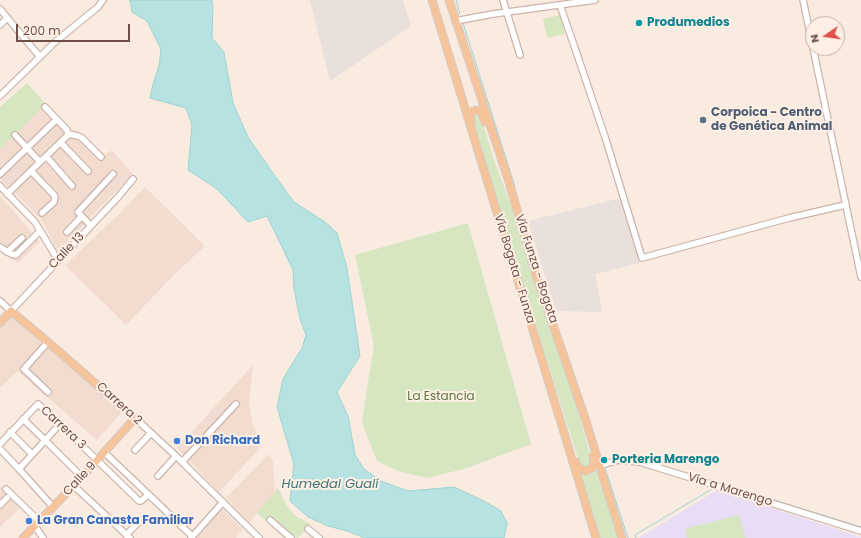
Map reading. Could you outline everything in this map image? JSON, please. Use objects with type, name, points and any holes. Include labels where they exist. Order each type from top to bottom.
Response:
[{"type":"main road","name":"Vía Bogota - Funza","points":[[432,0],[596,538]]},
{"type":"main road","name":"Vía Funza - Bogota","points":[[449,0],[509,182],[536,275],[585,418],[622,538]]},
{"type":"main road","points":[[487,179],[485,167],[470,117],[470,113],[477,110],[482,114],[498,164],[509,182]]},
{"type":"main road","name":"Calle 13","points":[[0,322],[11,310]]},
{"type":"main road","name":"Carrera 2","points":[[11,310],[135,418]]},
{"type":"main road","points":[[551,388],[560,409],[578,467],[583,470],[590,469],[594,463],[594,459],[572,380]]},
{"type":"main road","name":"Calle 9","points":[[23,538],[74,486],[135,418]]},
{"type":"street","points":[[0,96],[55,42],[98,7],[102,0]]},
{"type":"street","points":[[503,0],[520,55]]},
{"type":"street","points":[[455,21],[506,12],[595,0]]},
{"type":"street","points":[[803,0],[806,16]]},
{"type":"street","points":[[560,5],[606,140],[642,258],[789,218],[846,205]]},
{"type":"street","points":[[0,9],[40,57]]},
{"type":"street","points":[[0,25],[7,18]]},
{"type":"street","points":[[815,56],[861,277]]},
{"type":"street","points":[[45,107],[67,130],[68,134]]},
{"type":"street","points":[[0,174],[57,119]]},
{"type":"street","points":[[7,194],[61,143],[68,134]]},
{"type":"street","points":[[68,134],[82,138],[101,157]]},
{"type":"street","points":[[15,135],[40,162]]},
{"type":"street","points":[[61,143],[88,171]]},
{"type":"street","points":[[46,156],[72,186]]},
{"type":"street","points":[[31,171],[55,197],[54,202],[42,213]]},
{"type":"street","points":[[91,226],[78,212],[113,174]]},
{"type":"street","name":"Calle 13","points":[[11,310],[133,180]]},
{"type":"street","points":[[0,186],[35,222],[58,260]]},
{"type":"street","points":[[67,232],[82,216]]},
{"type":"street","points":[[0,247],[14,255],[18,254],[40,231]]},
{"type":"street","points":[[7,252],[22,238]]},
{"type":"street","points":[[0,301],[11,310]]},
{"type":"street","points":[[48,342],[24,369],[48,392]]},
{"type":"street","name":"Carrera 3","points":[[23,419],[38,404],[140,502],[148,495]]},
{"type":"street","points":[[182,462],[236,404]]},
{"type":"street","name":"Carrera 2","points":[[135,418],[260,538]]},
{"type":"street","points":[[0,444],[23,419],[82,477]]},
{"type":"street","points":[[20,469],[60,424]]},
{"type":"street","points":[[10,432],[32,454]]},
{"type":"street","points":[[135,450],[151,433]]},
{"type":"street","points":[[0,449],[20,469],[53,507]]},
{"type":"street","points":[[104,452],[192,537],[223,502]]},
{"type":"street","points":[[158,476],[176,456]]},
{"type":"street","name":"Vía a Marengo","points":[[599,466],[618,460],[640,462],[861,531]]},
{"type":"street","points":[[74,486],[128,536],[140,521]]},
{"type":"street","points":[[6,489],[37,524],[43,538]]},
{"type":"street","points":[[0,505],[7,498]]},
{"type":"street","points":[[270,520],[291,538]]},
{"type":"street","points":[[308,529],[319,538]]},
{"type":"shaded area","points":[[310,0],[403,0],[411,26],[330,81]]},
{"type":"shaded area","points":[[46,104],[76,134],[83,136],[104,156],[112,150],[133,174],[58,251],[41,219],[0,179],[0,149]]},
{"type":"shaded area","points":[[145,187],[205,246],[176,273],[126,325],[65,265]]},
{"type":"shaded area","points":[[0,196],[40,242],[18,263],[0,251]]},
{"type":"shaded area","points":[[621,198],[640,263],[595,274],[602,312],[556,311],[528,221]]},
{"type":"shaded area","points":[[11,315],[122,412],[97,440],[17,371],[0,388],[0,327]]},
{"type":"shaded area","points":[[253,365],[249,403],[253,425],[262,446],[219,492],[177,448]]},
{"type":"shaded area","points":[[269,454],[273,462],[275,493],[249,523],[226,498]]},
{"type":"shaded area","points":[[0,486],[20,508],[0,527]]},
{"type":"shaded area","points":[[717,490],[861,537],[861,538],[640,538]]},
{"type":"shaded area","points":[[221,508],[243,530],[236,538],[194,538]]},
{"type":"green space","points":[[560,15],[565,34],[547,38],[543,19]]},
{"type":"green space","points":[[27,83],[46,104],[0,149],[0,107]]},
{"type":"green space","points":[[476,113],[481,117],[495,163],[516,218],[572,389],[592,461],[588,468],[583,468],[580,465],[491,184],[473,119]]},
{"type":"green space","name":"La Estancia","points":[[468,223],[531,444],[464,469],[427,478],[398,471],[377,461],[362,423],[374,346],[355,255]]},
{"type":"green space","points":[[595,464],[618,538],[600,538],[580,473],[585,475],[589,473],[593,470]]},
{"type":"green space","points":[[278,488],[291,511],[297,517],[311,524],[298,538],[271,516],[266,521],[257,513]]},
{"type":"green space","points":[[739,515],[745,538],[687,538],[685,529]]},
{"type":"water","name":"Humedal Gualí","points":[[130,0],[212,0],[212,38],[224,52],[233,103],[248,137],[294,202],[325,222],[337,233],[347,268],[360,356],[337,392],[348,416],[355,455],[364,469],[381,481],[408,491],[454,487],[484,501],[501,511],[507,523],[504,538],[365,538],[328,526],[308,517],[290,501],[294,464],[277,407],[283,379],[302,348],[306,335],[300,319],[294,289],[293,270],[267,216],[248,222],[217,189],[188,170],[192,125],[186,108],[150,98],[159,66],[161,49],[147,21],[132,12]]},
{"type":"waterway","points":[[456,0],[460,14]]},
{"type":"waterway","points":[[463,23],[515,187]]},
{"type":"waterway","points":[[605,468],[628,538]]},
{"type":"waterway","points":[[723,484],[861,527]]},
{"type":"waterway","points":[[636,538],[635,535],[712,489]]},
{"type":"place","name":"Produmedios","points":[[639,23]]},
{"type":"place","name":"Corpoica - Centro de Genética Animal","points":[[703,120]]},
{"type":"place","name":"Don Richard","points":[[177,441]]},
{"type":"place","name":"Porteria Marengo","points":[[604,460]]},
{"type":"place","name":"La Gran Canasta Familiar","points":[[29,521]]}]
